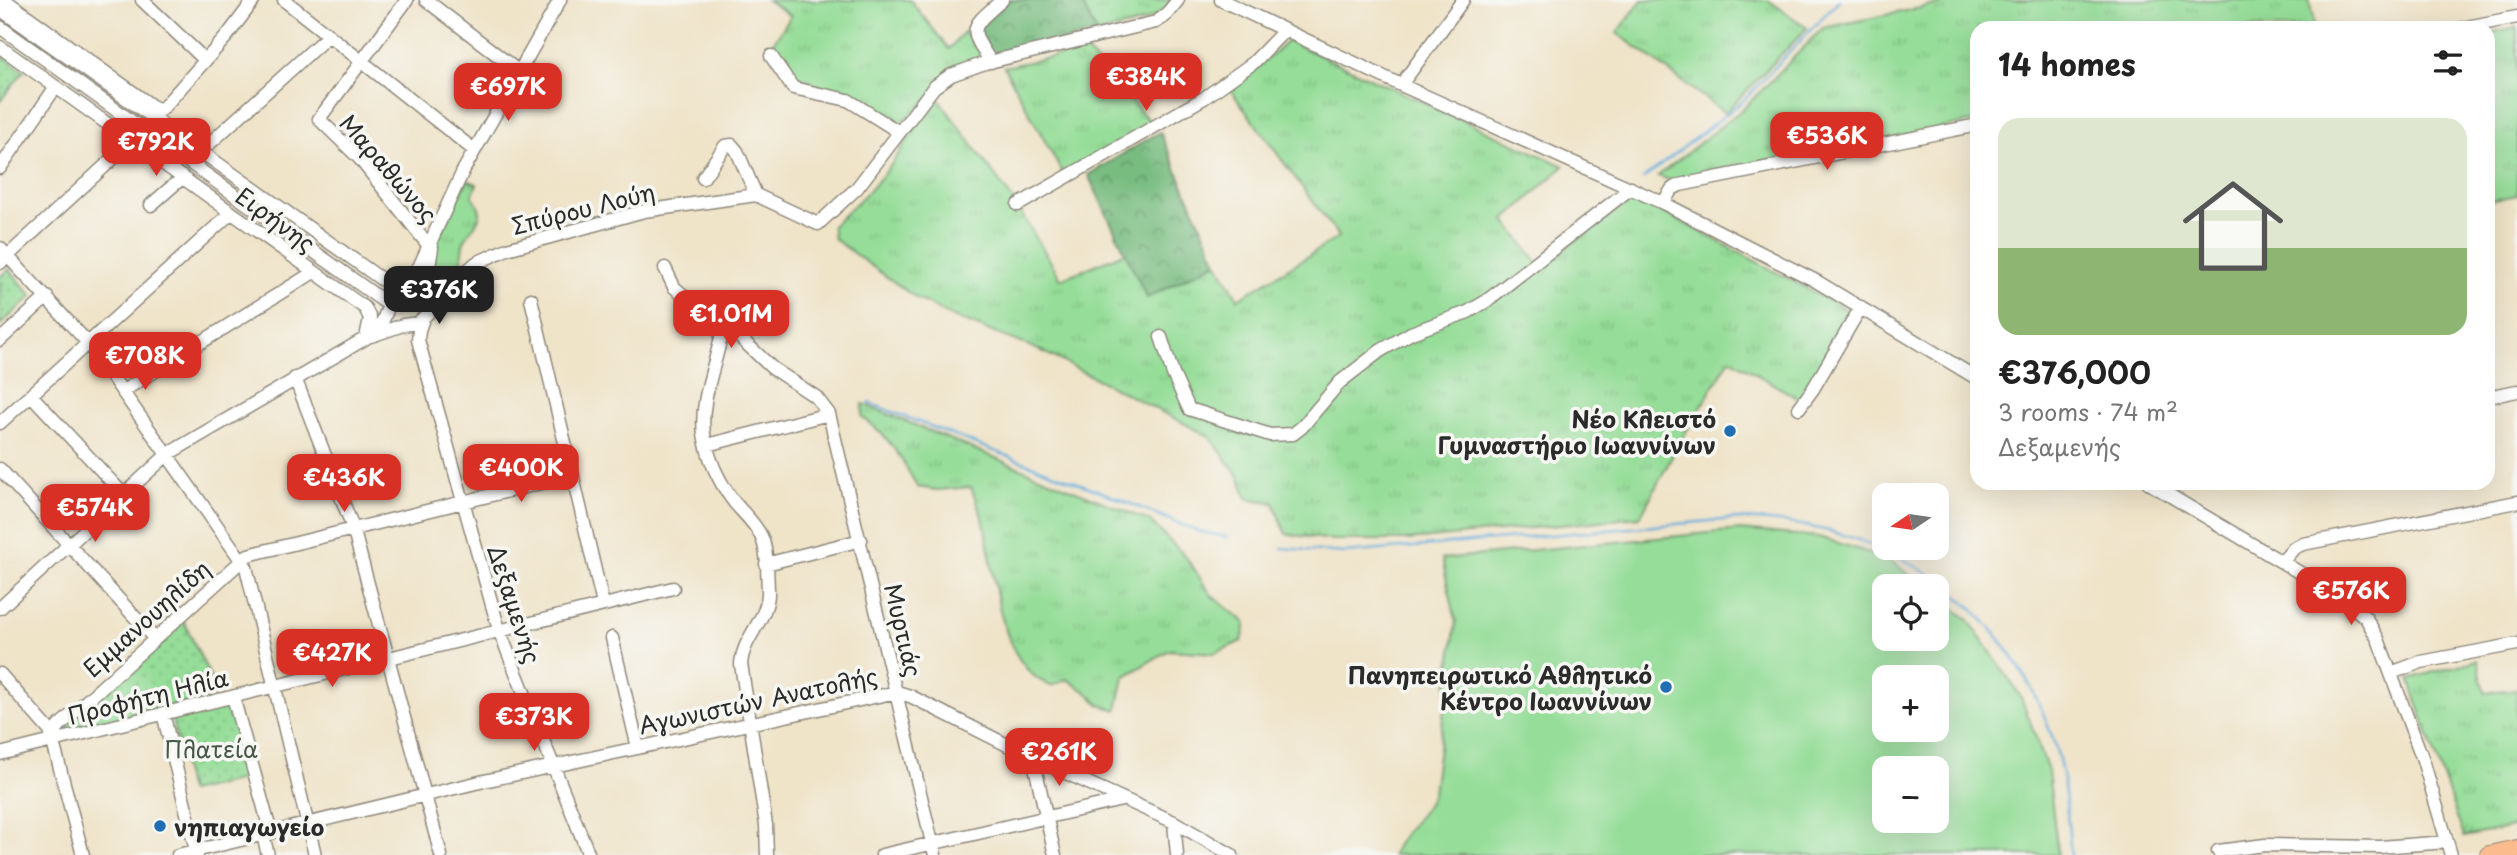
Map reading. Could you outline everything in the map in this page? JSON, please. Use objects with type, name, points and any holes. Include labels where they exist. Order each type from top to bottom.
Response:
[{"type":"highway","points":[[2489,855],[2517,849]]},
{"type":"street","points":[[7,3],[162,110],[254,0]]},
{"type":"street","points":[[284,0],[474,150]]},
{"type":"street","points":[[361,60],[407,0]]},
{"type":"street","points":[[426,0],[518,71]]},
{"type":"street","points":[[366,338],[382,323],[391,289],[415,273],[451,193],[560,0]]},
{"type":"street","points":[[991,62],[975,38],[974,28],[1002,0]]},
{"type":"street","points":[[703,178],[725,146],[730,145],[737,151],[756,195],[818,224],[857,188],[927,94],[942,80],[962,70],[991,62],[1156,22],[1165,16],[1178,0]]},
{"type":"street","points":[[1221,0],[1401,86],[1663,203],[1793,269],[1970,374]]},
{"type":"street","points":[[1401,86],[1464,0]]},
{"type":"street","points":[[144,1],[205,60]]},
{"type":"street","points":[[7,3],[381,279],[418,284],[428,293]]},
{"type":"street","points":[[2495,21],[2517,17]]},
{"type":"street","points":[[0,27],[387,307],[391,317],[403,325]]},
{"type":"street","points":[[1018,205],[1204,99],[1252,63],[1284,31]]},
{"type":"street","points":[[209,144],[330,35]]},
{"type":"street","name":"Ειρήνης","points":[[0,47],[365,308],[370,318],[366,338]]},
{"type":"street","points":[[771,56],[793,88],[848,100],[900,132]]},
{"type":"street","name":"Μαραθώνος","points":[[361,60],[320,116],[321,122],[360,159],[432,240]]},
{"type":"street","points":[[0,167],[55,88]]},
{"type":"street","points":[[1663,203],[1672,190],[1680,185],[1970,127]]},
{"type":"street","points":[[132,141],[3,256],[47,297],[89,344],[242,560],[249,575],[314,855]]},
{"type":"street","points":[[151,205],[183,177]]},
{"type":"street","points":[[1161,337],[1189,409],[1270,435],[1293,434],[1340,382],[1367,360],[1404,336],[1477,307],[1631,188]]},
{"type":"street","name":"Σπύρου Λούη","points":[[467,271],[476,263],[519,246],[644,211],[756,195]]},
{"type":"street","points":[[0,423],[231,214]]},
{"type":"street","points":[[0,608],[168,454],[366,338],[423,319],[430,307],[427,280],[432,240]]},
{"type":"street","points":[[665,268],[674,287],[691,302],[724,322],[772,368],[816,397],[829,414],[706,445]]},
{"type":"street","points":[[123,391],[314,272]]},
{"type":"street","points":[[0,340],[47,297]]},
{"type":"street","points":[[531,299],[603,604]]},
{"type":"street","points":[[1799,408],[1861,307]]},
{"type":"street","name":"Δεξαμενής","points":[[423,319],[418,340],[499,630],[589,855]]},
{"type":"street","points":[[724,322],[705,411],[704,429],[706,445],[716,472],[726,491],[760,535],[766,564],[766,608],[744,646],[741,657],[766,825],[767,855]]},
{"type":"street","points":[[295,379],[353,528],[441,855]]},
{"type":"street","points":[[2495,396],[2517,391]]},
{"type":"street","points":[[31,395],[124,495]]},
{"type":"street","name":"Μυρτιάς","points":[[829,414],[934,849]]},
{"type":"street","points":[[0,469],[154,638]]},
{"type":"street","points":[[242,560],[253,553],[573,475]]},
{"type":"street","points":[[2161,490],[2282,562],[2361,614],[2376,634],[2391,673],[2426,769],[2451,855]]},
{"type":"street","points":[[2282,562],[2294,548],[2303,544],[2517,502]]},
{"type":"street","points":[[766,564],[861,540]]},
{"type":"street","name":"Εμμανουηλίδη","points":[[53,740],[56,729],[242,560]]},
{"type":"street","name":"Προφήτη Ηλία","points":[[0,754],[673,588]]},
{"type":"street","points":[[612,638],[638,748]]},
{"type":"street","points":[[2391,673],[2421,662],[2517,643]]},
{"type":"street","points":[[0,674],[49,729],[83,855]]},
{"type":"street","points":[[897,692],[1122,800],[1174,822],[1231,855]]},
{"type":"street","name":"Αγωνιστών Ανατολής","points":[[178,855],[196,853],[425,795],[897,692]]},
{"type":"street","points":[[233,696],[267,834],[268,855]]},
{"type":"street","points":[[163,713],[196,853]]},
{"type":"street","points":[[1033,758],[1055,855]]},
{"type":"street","points":[[882,855],[934,849],[1046,817],[1122,800]]},
{"type":"street","points":[[1174,822],[1177,855]]},
{"type":"street","points":[[2218,851],[2265,845],[2380,848],[2447,842]]},
{"type":"green space","points":[[767,0],[910,0],[949,49],[964,32],[986,59],[972,63],[902,121],[895,122],[873,109],[862,98],[843,90],[798,83],[773,43],[791,16]]},
{"type":"green space","points":[[1009,0],[1080,0],[1097,33],[993,58],[981,38],[982,25]]},
{"type":"green space","points":[[1080,0],[1172,0],[1148,19],[1097,33]]},
{"type":"green space","points":[[1642,0],[1768,0],[1807,28],[1725,113],[1617,33]]},
{"type":"green space","points":[[1959,0],[2309,0],[2314,21],[1970,21],[1970,122],[1691,178],[1672,181],[1658,176],[1744,108],[1823,28]]},
{"type":"green space","points":[[2517,27],[2517,195],[2495,200],[2495,32]]},
{"type":"green space","points":[[1288,41],[1564,166],[1505,220],[1541,267],[1635,197],[1851,312],[1801,400],[1730,359],[1678,445],[1640,517],[1409,540],[1333,540],[1286,534],[1274,503],[1247,498],[1240,478],[1209,436],[1042,351],[953,317],[916,298],[834,239],[832,226],[886,171],[937,97],[1015,203],[1061,279],[1126,252],[1147,298],[1217,262],[1238,299],[1339,237],[1231,91]]},
{"type":"green space","points":[[1086,50],[1152,124],[1063,174],[1004,67]]},
{"type":"green space","points":[[0,54],[24,71],[0,101]]},
{"type":"green space","points":[[1160,132],[1217,262],[1147,298],[1088,175]]},
{"type":"green space","points":[[467,180],[477,184],[472,196],[480,215],[463,245],[462,265],[420,276]]},
{"type":"green space","points":[[9,269],[32,296],[0,325],[0,277]]},
{"type":"green space","points":[[863,404],[1150,521],[1185,556],[1212,596],[1246,623],[1242,641],[1215,653],[1169,650],[1124,677],[1117,710],[1100,705],[1067,679],[1051,686],[1033,675],[1019,659],[1001,615],[984,523],[971,487],[937,490],[917,487],[894,448],[862,417]]},
{"type":"green space","name":"Πανηπειρωτικό Αθλητικό Κέντρο Ιωαννίνων","points":[[1740,530],[1819,537],[1872,554],[1872,560],[1889,560],[1908,574],[1872,574],[1872,651],[1949,651],[1949,605],[1968,619],[2021,697],[2048,771],[2058,855],[1392,855],[1433,793],[1456,621],[1442,559]]},
{"type":"green space","points":[[183,620],[219,695],[63,733],[66,727]]},
{"type":"green space","points":[[2477,660],[2485,692],[2517,689],[2517,826],[2464,837],[2409,679]]},
{"type":"green space","name":"Πλατεία","points":[[231,704],[250,778],[189,792],[172,719]]},
{"type":"waterway","points":[[1643,179],[1743,101],[1839,0]]},
{"type":"waterway","points":[[869,403],[1197,531],[1227,537]]},
{"type":"waterway","points":[[1282,548],[1345,553],[1733,519],[1787,523],[1839,534],[1887,551],[1930,575],[1969,606],[2003,644],[2031,688],[2053,739],[2061,767],[2071,855]]},
{"type":"place","name":"Νέο Κλειστό Γυμναστήριο Ιωαννίνων","points":[[1730,431]]},
{"type":"place","name":"Πανηπειρωτικό Αθλητικό Κέντρο Ιωαννίνων","points":[[1666,687]]},
{"type":"place","name":"νηπιαγωγείο","points":[[160,826]]}]
